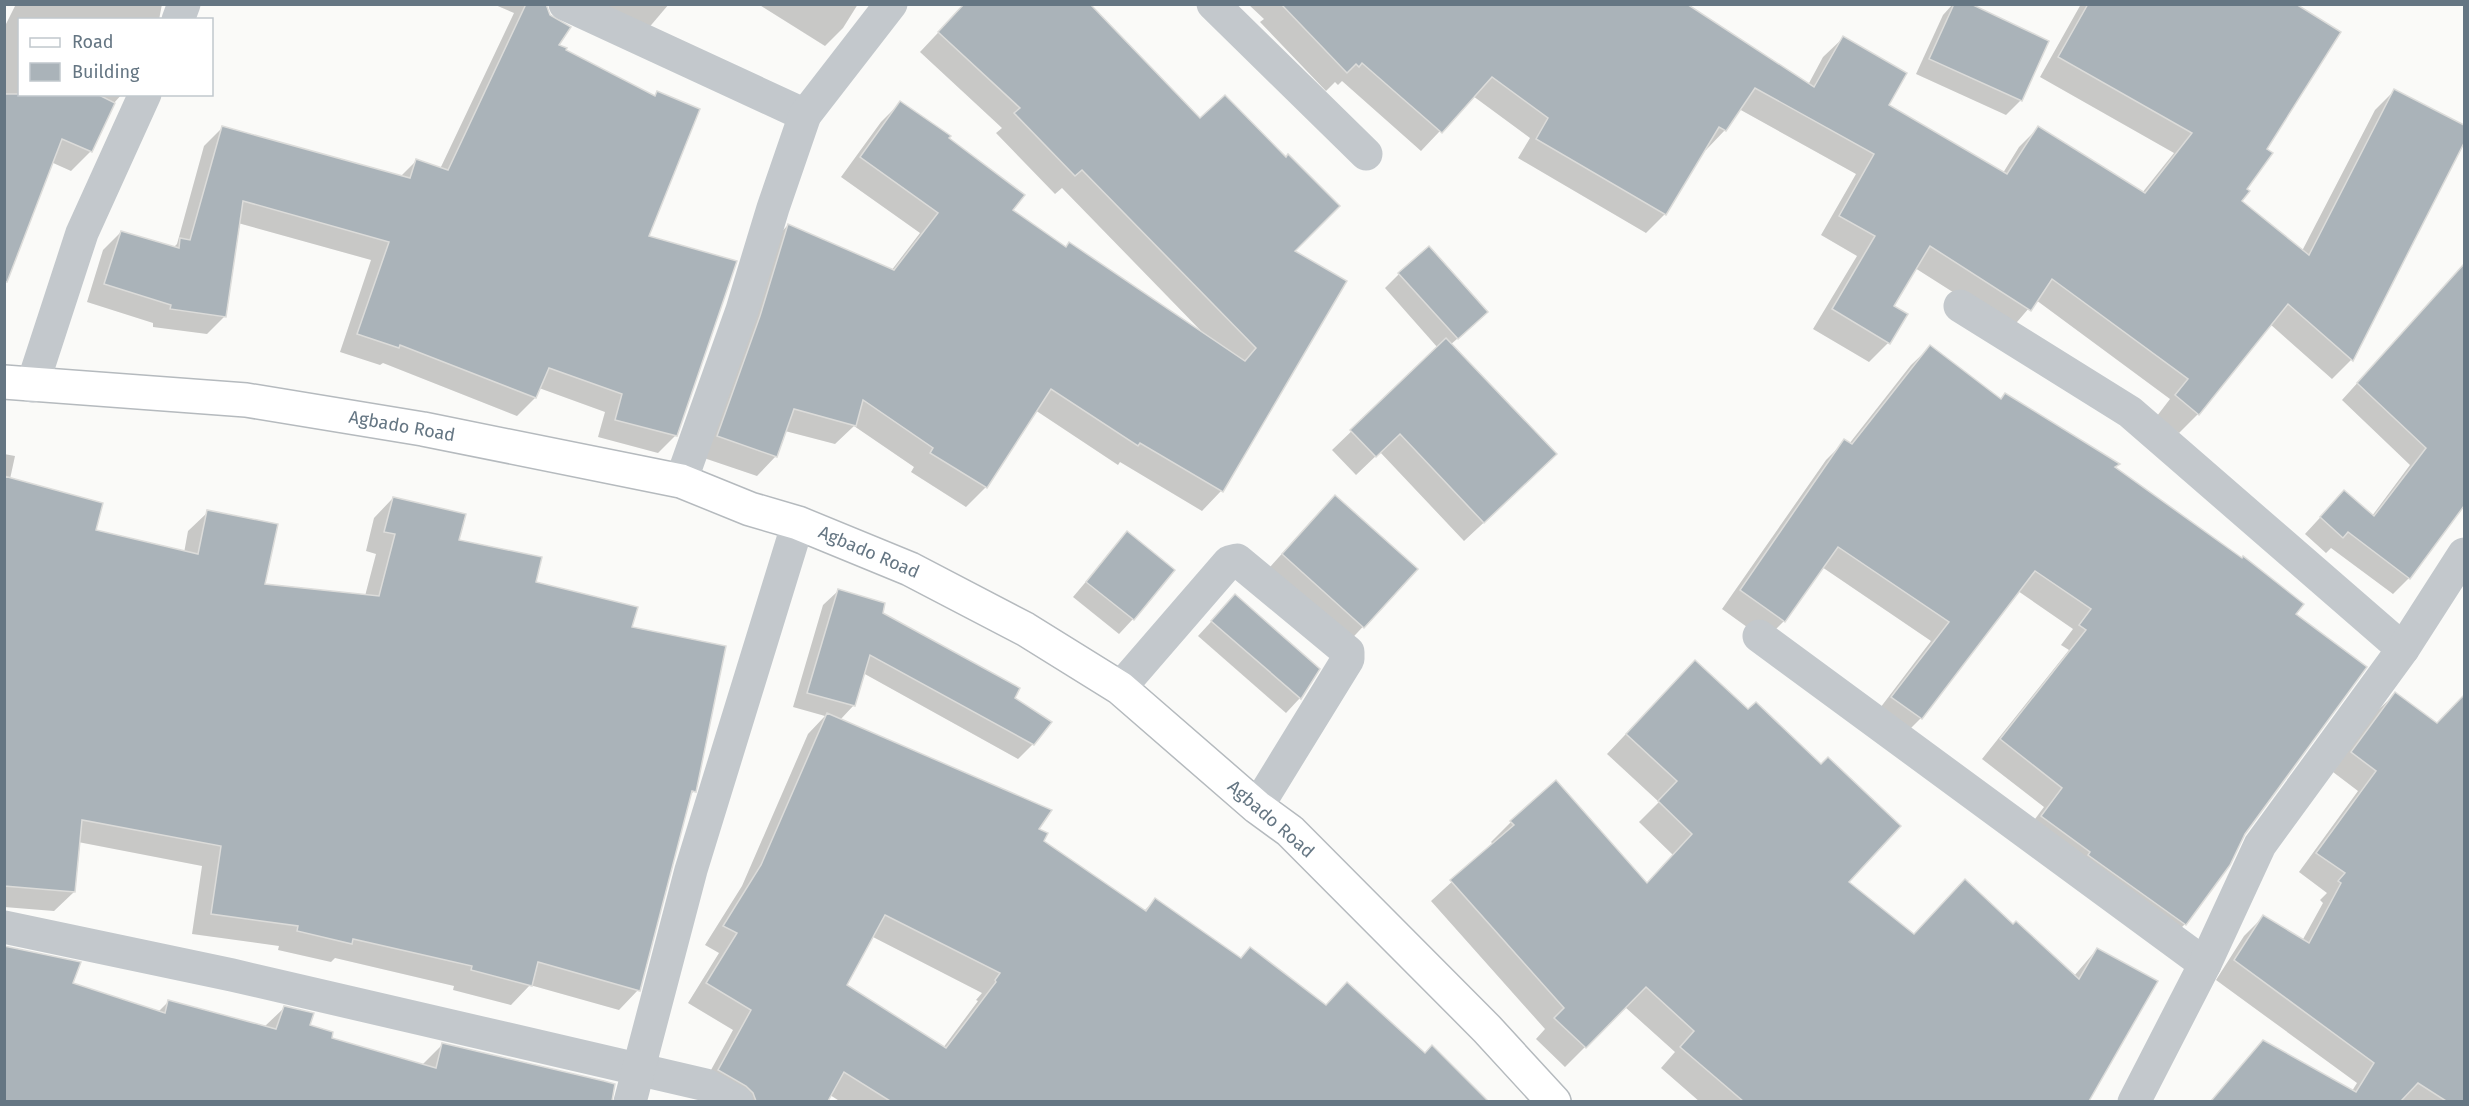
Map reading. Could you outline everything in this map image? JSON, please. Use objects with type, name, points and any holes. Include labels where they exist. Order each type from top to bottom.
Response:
[{"type":"main road","name":"Agbado Road","points":[[18,384],[246,400],[423,429],[681,481],[750,509],[798,523],[910,568],[1025,629],[1120,688],[1257,807],[1290,831],[1487,1029],[1554,1101]]},
{"type":"street","points":[[565,4],[805,115]]},
{"type":"street","points":[[681,481],[742,310],[773,208],[805,115],[891,4]]},
{"type":"street","points":[[1213,4],[1366,154]]},
{"type":"street","points":[[18,384],[82,233],[144,96]]},
{"type":"street","points":[[1960,306],[2130,412],[2403,649]]},
{"type":"street","points":[[635,1086],[691,870],[798,523]]},
{"type":"street","points":[[2134,1101],[2205,964],[2260,845],[2403,649],[2464,554]]},
{"type":"street","points":[[1120,688],[1232,560],[1237,560],[1348,652],[1348,659],[1257,807]]},
{"type":"street","points":[[1759,636],[2205,964]]},
{"type":"street","points":[[4,927],[232,975],[635,1086],[706,1085],[737,1101]]},
{"type":"building","points":[[526,4],[546,4],[550,15],[571,27],[559,45],[567,48],[566,50],[655,96],[657,91],[700,109],[649,236],[737,261],[677,436],[615,420],[622,394],[549,368],[536,398],[400,345],[399,348],[357,334],[389,242],[243,201],[226,317],[170,309],[171,305],[104,284],[121,231],[179,248],[180,238],[190,240],[222,126],[410,178],[416,159],[448,170]]},
{"type":"building","points":[[964,4],[1090,4],[1200,118],[1225,95],[1286,157],[1288,154],[1340,206],[1295,251],[1347,281],[1223,492],[1140,443],[1138,446],[1051,389],[987,488],[930,453],[933,448],[863,400],[856,426],[794,409],[777,457],[717,436],[760,316],[788,224],[894,270],[938,213],[860,157],[900,101],[951,136],[949,138],[1025,195],[1013,210],[1066,247],[1069,242],[1245,361],[1256,348],[1082,170],[1075,176],[1014,113],[1020,108],[938,32]]},
{"type":"building","points":[[1281,4],[1687,4],[1814,87],[1843,36],[1907,73],[1889,105],[2007,174],[2038,126],[2145,193],[2192,133],[2058,57],[2088,4],[2296,4],[2341,32],[2267,149],[2273,153],[2247,189],[2250,191],[2242,201],[2309,255],[2394,89],[2464,125],[2464,143],[2353,361],[2288,304],[2199,415],[2175,395],[2188,379],[2052,279],[2031,311],[1930,246],[1894,306],[1908,314],[1890,344],[1832,309],[1875,236],[1839,216],[1874,154],[1755,88],[1726,131],[1719,127],[1666,215],[1536,139],[1548,118],[1492,77],[1442,133],[1362,63],[1359,67],[1356,64],[1347,73]]},
{"type":"building","points":[[1954,4],[1971,4],[2049,41],[2022,101],[1929,59]]},
{"type":"building","points":[[4,94],[101,96],[115,103],[92,152],[62,139],[7,282],[4,281]]},
{"type":"building","points":[[1429,246],[1488,312],[1458,339],[1398,273]]},
{"type":"building","points":[[2464,264],[2464,506],[2410,579],[2348,532],[2343,538],[2320,517],[2344,490],[2374,516],[2426,448],[2357,383]]},
{"type":"building","points":[[1446,338],[1557,454],[1484,523],[1400,434],[1376,457],[1350,430]]},
{"type":"building","points":[[1930,345],[2001,399],[2005,393],[2120,464],[2115,467],[2242,558],[2243,556],[2304,604],[2296,614],[2367,667],[2245,834],[2230,865],[2186,925],[2088,855],[2090,852],[2041,816],[2062,788],[2000,739],[2086,630],[2079,625],[2091,609],[2035,571],[1922,719],[1891,697],[1949,622],[1838,547],[1785,622],[1740,590],[1844,439],[1852,444]]},
{"type":"building","points":[[4,476],[103,503],[96,530],[198,554],[207,510],[278,524],[265,584],[379,596],[395,534],[384,532],[393,497],[466,514],[459,540],[542,557],[536,582],[638,607],[632,627],[726,646],[696,792],[692,791],[640,991],[538,962],[532,986],[471,970],[472,966],[353,939],[352,944],[297,931],[298,926],[211,914],[221,846],[82,820],[75,892],[4,886]]},
{"type":"building","points":[[1335,495],[1418,569],[1364,628],[1282,554]]},
{"type":"building","points":[[1127,531],[1175,570],[1134,620],[1086,582]]},
{"type":"building","points":[[838,589],[885,603],[883,613],[1020,688],[1015,698],[1052,722],[1034,745],[870,655],[855,706],[807,693]]},
{"type":"building","points":[[1235,594],[1320,669],[1301,699],[1211,621]]},
{"type":"building","points":[[1695,660],[1748,709],[1756,702],[1821,764],[1828,757],[1901,826],[1849,882],[1914,934],[1965,879],[2013,924],[2016,921],[2079,979],[2097,948],[2158,981],[2089,1101],[1743,1101],[1680,1047],[1694,1031],[1646,987],[1586,1048],[1554,1018],[1564,1008],[1450,880],[1514,825],[1510,821],[1556,780],[1647,883],[1692,834],[1658,801],[1677,781],[1626,734]]},
{"type":"building","points":[[2395,692],[2437,723],[2464,695],[2464,1101],[2446,1101],[2418,1083],[2401,1101],[2211,1101],[2263,1040],[2356,1092],[2374,1063],[2234,960],[2263,915],[2309,943],[2341,883],[2338,881],[2345,873],[2316,853],[2376,771],[2351,752]]},
{"type":"building","points":[[827,713],[1052,810],[1039,829],[1048,833],[1044,841],[1146,911],[1155,898],[1241,958],[1250,947],[1326,1005],[1347,982],[1425,1053],[1432,1045],[1488,1101],[890,1101],[844,1072],[828,1101],[756,1101],[753,1093],[746,1086],[718,1070],[751,1010],[706,983],[737,933],[723,926],[761,865]],"holes":[[[885,915],[1000,973],[996,982],[946,1048],[847,985]]]},
{"type":"building","points":[[4,946],[81,962],[73,983],[165,1013],[168,1000],[276,1029],[284,1006],[314,1013],[310,1025],[333,1032],[332,1038],[436,1068],[442,1043],[615,1084],[612,1101],[4,1101]]}]
